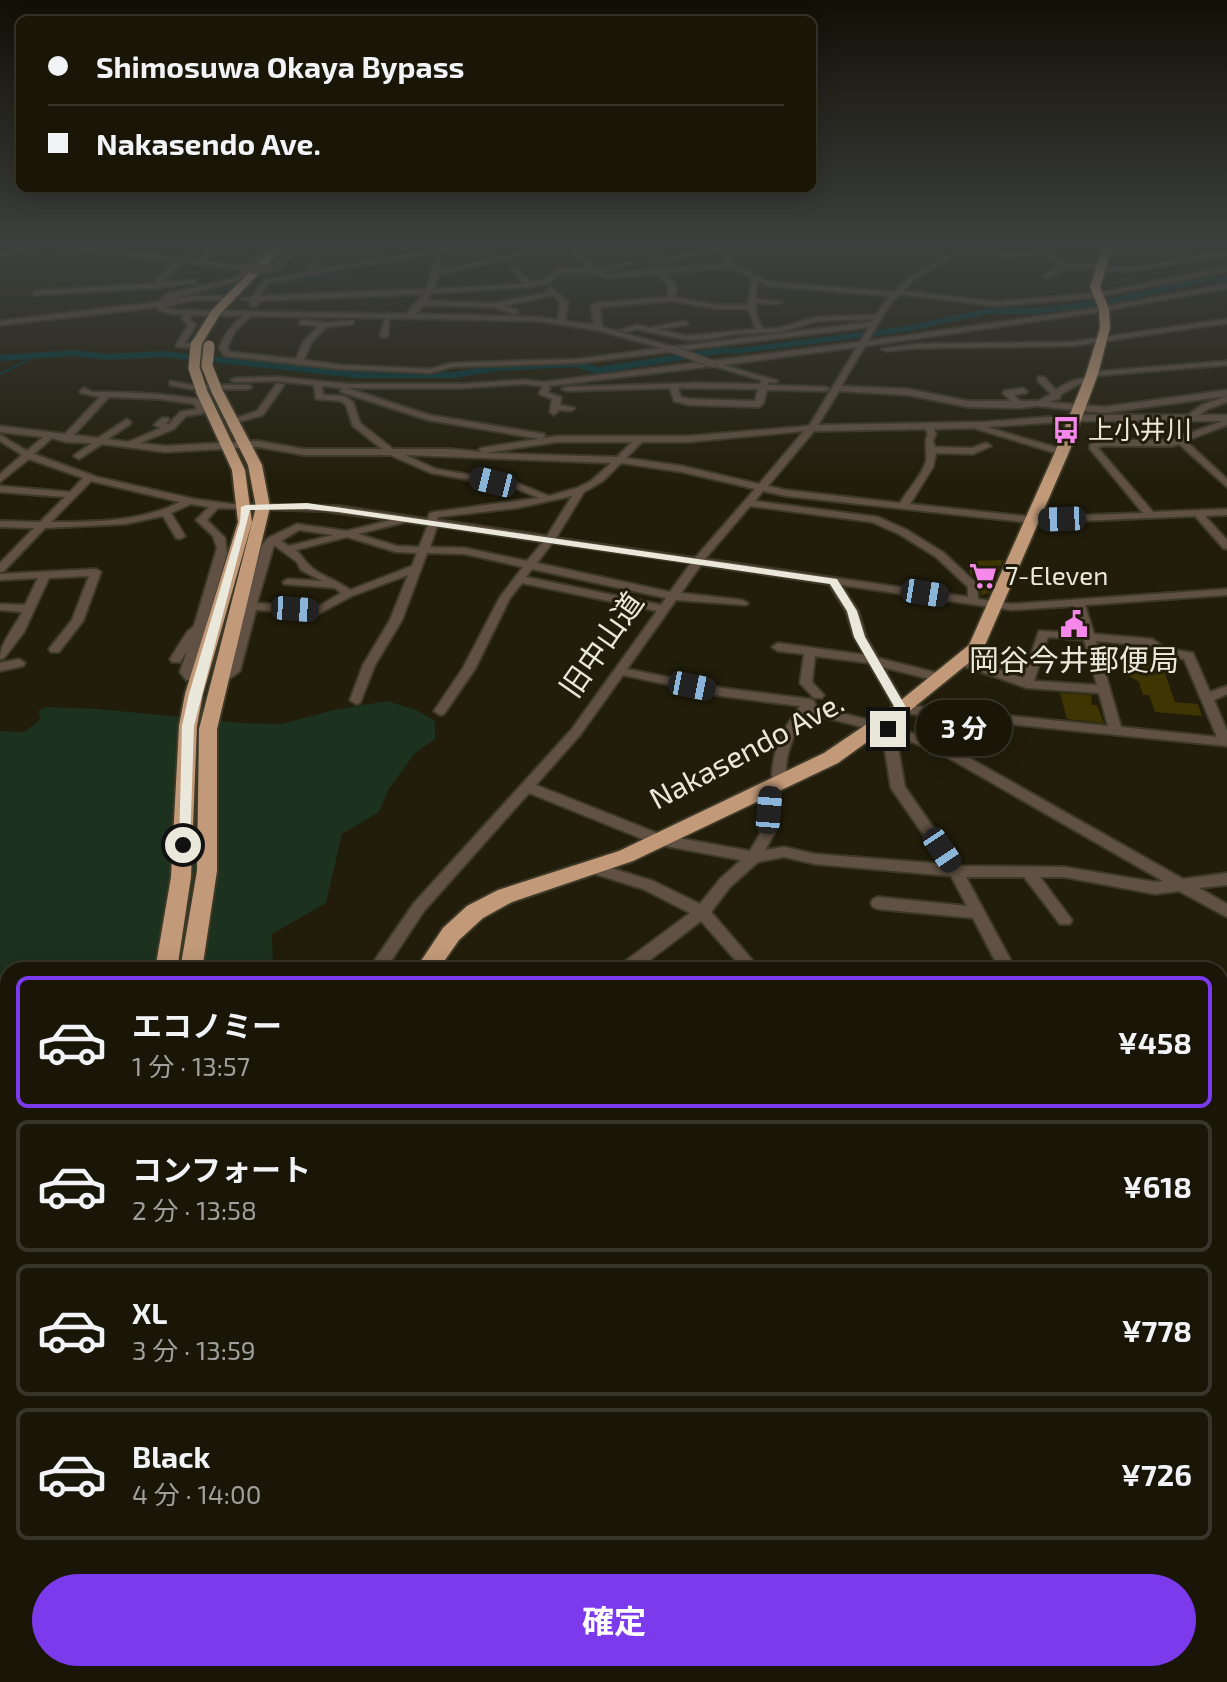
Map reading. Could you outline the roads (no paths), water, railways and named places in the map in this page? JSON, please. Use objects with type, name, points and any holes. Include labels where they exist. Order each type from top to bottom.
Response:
[{"type":"highway","points":[[192,962],[207,871],[208,729],[217,684],[254,552],[254,507],[244,486],[234,422],[218,390],[194,368],[209,327]]},
{"type":"highway","points":[[202,345],[216,327]]},
{"type":"highway","name":"Nakasendo Ave.","points":[[432,962],[451,934],[475,912],[505,896],[594,868],[660,840],[831,758],[882,728],[962,661],[985,635],[1091,377],[1104,338],[1103,327]]},
{"type":"highway","points":[[218,390],[239,446]]},
{"type":"highway","points":[[167,962],[179,900],[188,726],[194,694],[245,522],[254,507]]},
{"type":"street","points":[[191,327],[180,345],[223,348],[228,354],[236,356],[431,371],[452,365],[579,361],[832,327]]},
{"type":"street","points":[[223,348],[232,327]]},
{"type":"street","points":[[299,362],[307,342],[320,327]]},
{"type":"street","points":[[333,327],[336,334]]},
{"type":"street","points":[[384,336],[386,327]]},
{"type":"street","points":[[595,327],[672,349],[764,383]]},
{"type":"street","points":[[621,333],[632,327]]},
{"type":"street","points":[[636,327],[686,338],[789,327]]},
{"type":"street","points":[[646,329],[656,327]]},
{"type":"street","name":"旧中山道","points":[[381,962],[419,907],[529,788],[576,732],[699,560],[812,428],[871,327]]},
{"type":"street","points":[[545,386],[861,346],[962,327]]},
{"type":"street","points":[[861,346],[1072,344],[1180,327]]},
{"type":"street","points":[[173,383],[218,390],[277,379],[349,386],[463,386],[523,382],[598,390],[764,383],[908,392],[968,404],[1020,405],[1057,396],[1066,386],[1091,377],[1227,363]]},
{"type":"street","points":[[1041,379],[1057,396]]},
{"type":"street","points":[[673,386],[677,399],[689,402],[759,404],[764,383]]},
{"type":"street","points":[[234,422],[260,413],[280,385]]},
{"type":"street","points":[[84,391],[91,394],[160,396],[280,385],[318,386],[348,391],[428,417],[557,439],[639,440],[812,428],[969,425],[1227,393]]},
{"type":"street","points":[[318,386],[319,397],[343,399],[350,404],[356,424],[391,452],[434,471],[517,486],[546,498]]},
{"type":"street","points":[[545,386],[543,394],[557,397],[554,410],[571,408]]},
{"type":"street","points":[[126,445],[183,414],[202,411],[218,390]]},
{"type":"street","points":[[1020,405],[1007,393],[1023,391]]},
{"type":"street","points":[[66,439],[107,394]]},
{"type":"street","points":[[1192,416],[1205,407],[1227,399]]},
{"type":"street","points":[[1037,403],[1077,412],[1227,420]]},
{"type":"street","points":[[1150,515],[1093,447],[1100,443],[1172,443],[1227,420]]},
{"type":"street","points":[[79,456],[127,422]]},
{"type":"street","points":[[904,505],[928,471],[933,450],[928,425]]},
{"type":"street","points":[[969,425],[1062,452]]},
{"type":"street","points":[[0,429],[165,449],[269,445],[304,452],[617,460],[682,469],[758,488],[1033,520],[1227,512]]},
{"type":"street","points":[[47,436],[24,452],[0,479],[71,495]]},
{"type":"street","points":[[0,438],[24,452],[90,477],[216,505],[307,506],[406,518],[1012,607],[1224,596]]},
{"type":"street","points":[[469,454],[557,439]]},
{"type":"street","points":[[1179,439],[1227,484]]},
{"type":"street","points":[[356,700],[369,665],[396,620],[424,550],[434,515],[580,491],[595,483],[639,440]]},
{"type":"street","points":[[933,450],[973,451],[986,446]]},
{"type":"street","points":[[2,566],[90,477]]},
{"type":"street","points":[[440,711],[469,669],[498,610],[550,539],[580,491]]},
{"type":"street","points":[[0,524],[41,527],[167,514],[190,501]]},
{"type":"street","points":[[874,519],[878,502]]},
{"type":"street","points":[[746,503],[874,519],[903,532],[940,555],[973,586],[973,601]]},
{"type":"street","points":[[190,677],[186,672],[223,546],[221,539],[201,520],[216,505]]},
{"type":"street","points":[[1197,513],[1227,546]]},
{"type":"street","points":[[167,514],[180,536]]},
{"type":"street","points":[[264,554],[406,518]]},
{"type":"street","points":[[229,675],[234,671],[264,554],[272,540],[297,527],[347,534],[396,549],[465,551],[673,596],[742,603]]},
{"type":"street","points":[[272,540],[288,549],[302,561],[305,568],[338,585],[348,594]]},
{"type":"street","points":[[251,606],[318,611],[348,594],[416,568]]},
{"type":"street","points":[[0,577],[96,572],[77,621],[55,649]]},
{"type":"street","points":[[0,655],[18,632],[45,575]]},
{"type":"street","points":[[519,579],[663,609]]},
{"type":"street","points":[[833,581],[852,611],[860,637],[901,709],[1226,742],[1189,656],[1183,652],[1161,651],[1152,643],[1043,633],[1027,684]]},
{"type":"street","points":[[288,582],[338,585]]},
{"type":"street","points":[[1079,603],[1116,731]]},
{"type":"street","points":[[0,607],[30,609]]},
{"type":"street","points":[[176,659],[191,634],[200,627]]},
{"type":"street","points":[[778,647],[941,678]]},
{"type":"street","points":[[810,652],[806,683],[814,699],[812,710],[937,746],[980,767],[1227,911]]},
{"type":"street","points":[[962,661],[1027,684],[1105,690]]},
{"type":"street","points":[[0,667],[19,663]]},
{"type":"street","points":[[620,671],[722,692],[814,699]]},
{"type":"street","points":[[1207,698],[1227,690]]},
{"type":"street","points":[[636,962],[702,912],[725,883],[754,857],[767,834],[780,746],[786,733],[814,699]]},
{"type":"street","points":[[882,728],[898,788],[956,871],[1004,962]]},
{"type":"street","points":[[529,788],[660,840],[754,857],[784,852],[815,859],[956,871],[1064,872],[1155,888],[1227,879]]},
{"type":"street","points":[[594,868],[648,885],[702,912],[746,962]]},
{"type":"street","points":[[1027,871],[1065,920]]},
{"type":"street","points":[[878,903],[980,913]]},
{"type":"waterway","points":[[0,358],[75,353],[106,357],[164,354],[357,375],[454,375],[497,368],[577,364],[597,371],[724,350],[737,351],[913,327]]},
{"type":"waterway","points":[[0,374],[40,354]]},
{"type":"place","name":"上小井川","points":[[1066,430]]},
{"type":"place","name":"7-Eleven","points":[[983,576]]},
{"type":"place","name":"岡谷今井郵便局","points":[[1074,624]]}]
